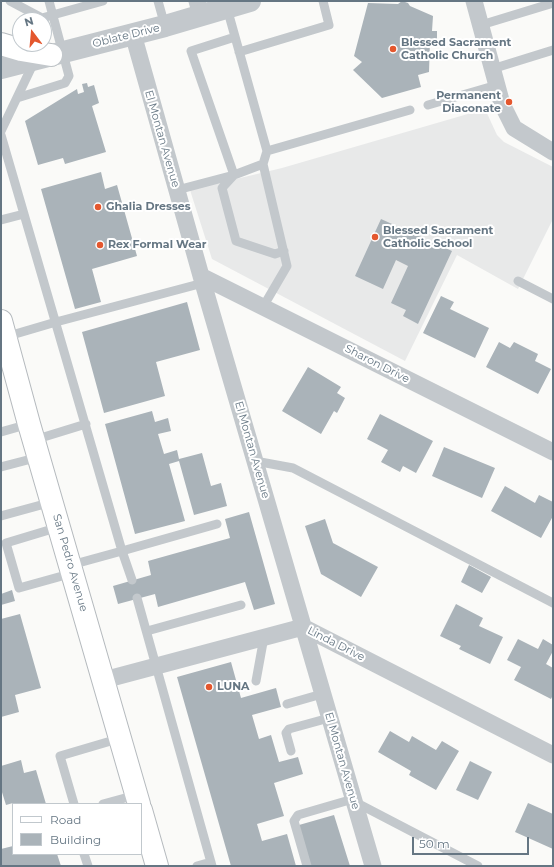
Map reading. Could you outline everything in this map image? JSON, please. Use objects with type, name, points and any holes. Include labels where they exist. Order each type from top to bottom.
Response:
[{"type":"main road","points":[[1,44],[21,50],[50,55]]},
{"type":"main road","name":"San Pedro Avenue","points":[[3,329],[121,738],[138,803]]},
{"type":"main road","name":"San Pedro Avenue","points":[[142,817],[157,866]]},
{"type":"street","name":"Oblate Drive","points":[[1,68],[165,26],[199,8],[227,8],[250,1]]},
{"type":"street","points":[[474,1],[502,104],[514,128],[553,152]]},
{"type":"street","name":"El Montan Avenue","points":[[132,34],[202,280],[373,866]]},
{"type":"street","name":"Sharon Drive","points":[[202,280],[263,307],[553,452]]},
{"type":"street","name":"Linda Drive","points":[[104,680],[303,627],[553,755]]},
{"type":"lane","points":[[10,1],[31,12]]},
{"type":"lane","points":[[48,1],[51,12]]},
{"type":"lane","points":[[52,15],[103,1]]},
{"type":"lane","points":[[158,1],[165,26]]},
{"type":"lane","points":[[239,52],[330,25],[323,1]]},
{"type":"lane","points":[[480,25],[553,3]]},
{"type":"lane","points":[[227,8],[267,151],[263,164],[287,266],[263,307]]},
{"type":"lane","points":[[234,175],[191,51],[235,37]]},
{"type":"lane","points":[[492,69],[553,50]]},
{"type":"lane","points":[[1,131],[17,98],[50,55],[50,52]]},
{"type":"lane","points":[[17,98],[65,83],[69,76],[50,55]]},
{"type":"lane","points":[[428,105],[497,85]]},
{"type":"lane","points":[[267,151],[410,110]]},
{"type":"lane","points":[[1,135],[122,551],[132,580]]},
{"type":"lane","points":[[177,190],[234,175],[263,164]]},
{"type":"lane","points":[[234,175],[222,188],[236,241],[275,254],[284,251]]},
{"type":"lane","points":[[1,220],[24,214]]},
{"type":"lane","points":[[3,329],[56,322],[202,280]]},
{"type":"lane","points":[[518,281],[553,299]]},
{"type":"lane","points":[[1,467],[34,440],[86,424]]},
{"type":"lane","points":[[1,432],[34,440]]},
{"type":"lane","points":[[255,461],[293,468],[553,603]]},
{"type":"lane","points":[[1,516],[52,502]]},
{"type":"lane","points":[[59,527],[4,543],[19,588],[122,551],[217,524]]},
{"type":"lane","points":[[138,598],[212,864],[197,866]]},
{"type":"lane","points":[[147,631],[242,605]]},
{"type":"lane","points":[[256,681],[264,638]]},
{"type":"lane","points":[[287,704],[322,694]]},
{"type":"lane","points":[[291,751],[286,733],[289,729],[329,718]]},
{"type":"lane","points":[[74,803],[60,756],[121,738]]},
{"type":"lane","points":[[307,866],[294,821],[298,815],[353,800],[478,866]]},
{"type":"lane","points":[[84,855],[88,866]]},
{"type":"shaded area","name":"Blessed Sacrament Catholic School","points":[[485,109],[497,135],[504,142],[553,167],[553,219],[518,289],[457,255],[405,361],[212,259],[190,190],[282,168]]},
{"type":"building","name":"Blessed Sacrament Catholic Church","points":[[402,1],[433,16],[432,31],[437,31],[437,41],[430,41],[429,72],[418,75],[421,87],[382,98],[353,70],[362,62],[354,56],[368,3],[398,4]]},
{"type":"building","points":[[87,83],[88,87],[94,85],[99,103],[92,106],[106,152],[65,164],[63,158],[38,165],[25,121],[77,89],[78,94],[84,92],[82,84]]},
{"type":"building","points":[[101,172],[105,189],[117,185],[137,256],[92,269],[101,302],[75,309],[41,189]]},
{"type":"building","points":[[381,219],[452,251],[418,324],[403,316],[406,310],[391,303],[408,266],[396,260],[383,289],[355,276]]},
{"type":"building","points":[[441,296],[454,302],[450,309],[489,328],[475,358],[423,333]]},
{"type":"building","points":[[187,302],[200,350],[156,362],[165,396],[104,413],[82,332]]},
{"type":"building","points":[[499,342],[510,348],[514,342],[538,354],[535,361],[551,369],[538,394],[486,367]]},
{"type":"building","points":[[308,367],[341,387],[337,393],[345,398],[337,413],[334,411],[321,434],[282,411]]},
{"type":"building","points":[[152,411],[155,422],[168,418],[171,431],[158,434],[164,454],[177,450],[179,459],[202,453],[211,486],[221,483],[227,506],[194,515],[179,461],[169,464],[185,521],[135,534],[105,424]]},
{"type":"building","points":[[380,414],[433,441],[416,473],[403,466],[400,472],[381,462],[388,450],[367,439]]},
{"type":"building","points":[[444,447],[495,468],[482,498],[432,476]]},
{"type":"building","points":[[505,486],[535,503],[539,495],[553,502],[553,516],[541,538],[491,511]]},
{"type":"building","points":[[249,512],[275,604],[254,610],[245,582],[158,607],[155,594],[118,604],[113,586],[151,575],[148,561],[230,538],[225,519]]},
{"type":"building","points":[[325,519],[333,543],[378,567],[361,597],[321,574],[305,526]]},
{"type":"building","points":[[469,565],[491,577],[482,593],[461,582]]},
{"type":"building","points":[[12,590],[15,601],[1,605],[1,594]]},
{"type":"building","points":[[456,604],[483,618],[479,626],[503,637],[490,664],[459,649],[461,646],[440,636]]},
{"type":"building","points":[[20,614],[41,688],[15,695],[19,712],[1,717],[1,619]]},
{"type":"building","points":[[518,639],[538,649],[543,639],[553,645],[553,651],[546,664],[553,668],[553,695],[551,699],[514,680],[521,667],[507,660]]},
{"type":"building","points":[[231,662],[241,698],[276,688],[281,707],[252,715],[259,739],[271,735],[279,762],[298,757],[303,774],[274,783],[284,816],[257,824],[262,841],[287,834],[296,866],[231,866],[177,677]]},
{"type":"building","points":[[390,731],[409,742],[412,736],[436,750],[442,741],[459,751],[436,790],[409,775],[411,771],[378,752]]},
{"type":"building","points":[[21,760],[24,773],[36,770],[46,803],[12,803],[6,805],[1,789],[1,766]]},
{"type":"building","points":[[470,761],[492,772],[478,800],[456,790]]},
{"type":"building","points":[[528,803],[553,814],[553,849],[515,832]]},
{"type":"building","points":[[334,815],[350,866],[311,866],[299,825]]},
{"type":"building","points":[[12,846],[12,855],[57,855],[61,866],[1,866],[1,849]]},
{"type":"place","name":"Blessed Sacrament Catholic Church","points":[[393,49]]},
{"type":"place","name":"Permanent Diaconate","points":[[509,102]]},
{"type":"place","name":"Ghalia Dresses","points":[[98,207]]},
{"type":"place","name":"Blessed Sacrament Catholic School","points":[[375,237]]},
{"type":"place","name":"Rex Formal Wear","points":[[100,245]]},
{"type":"place","name":"LUNA","points":[[209,687]]}]
